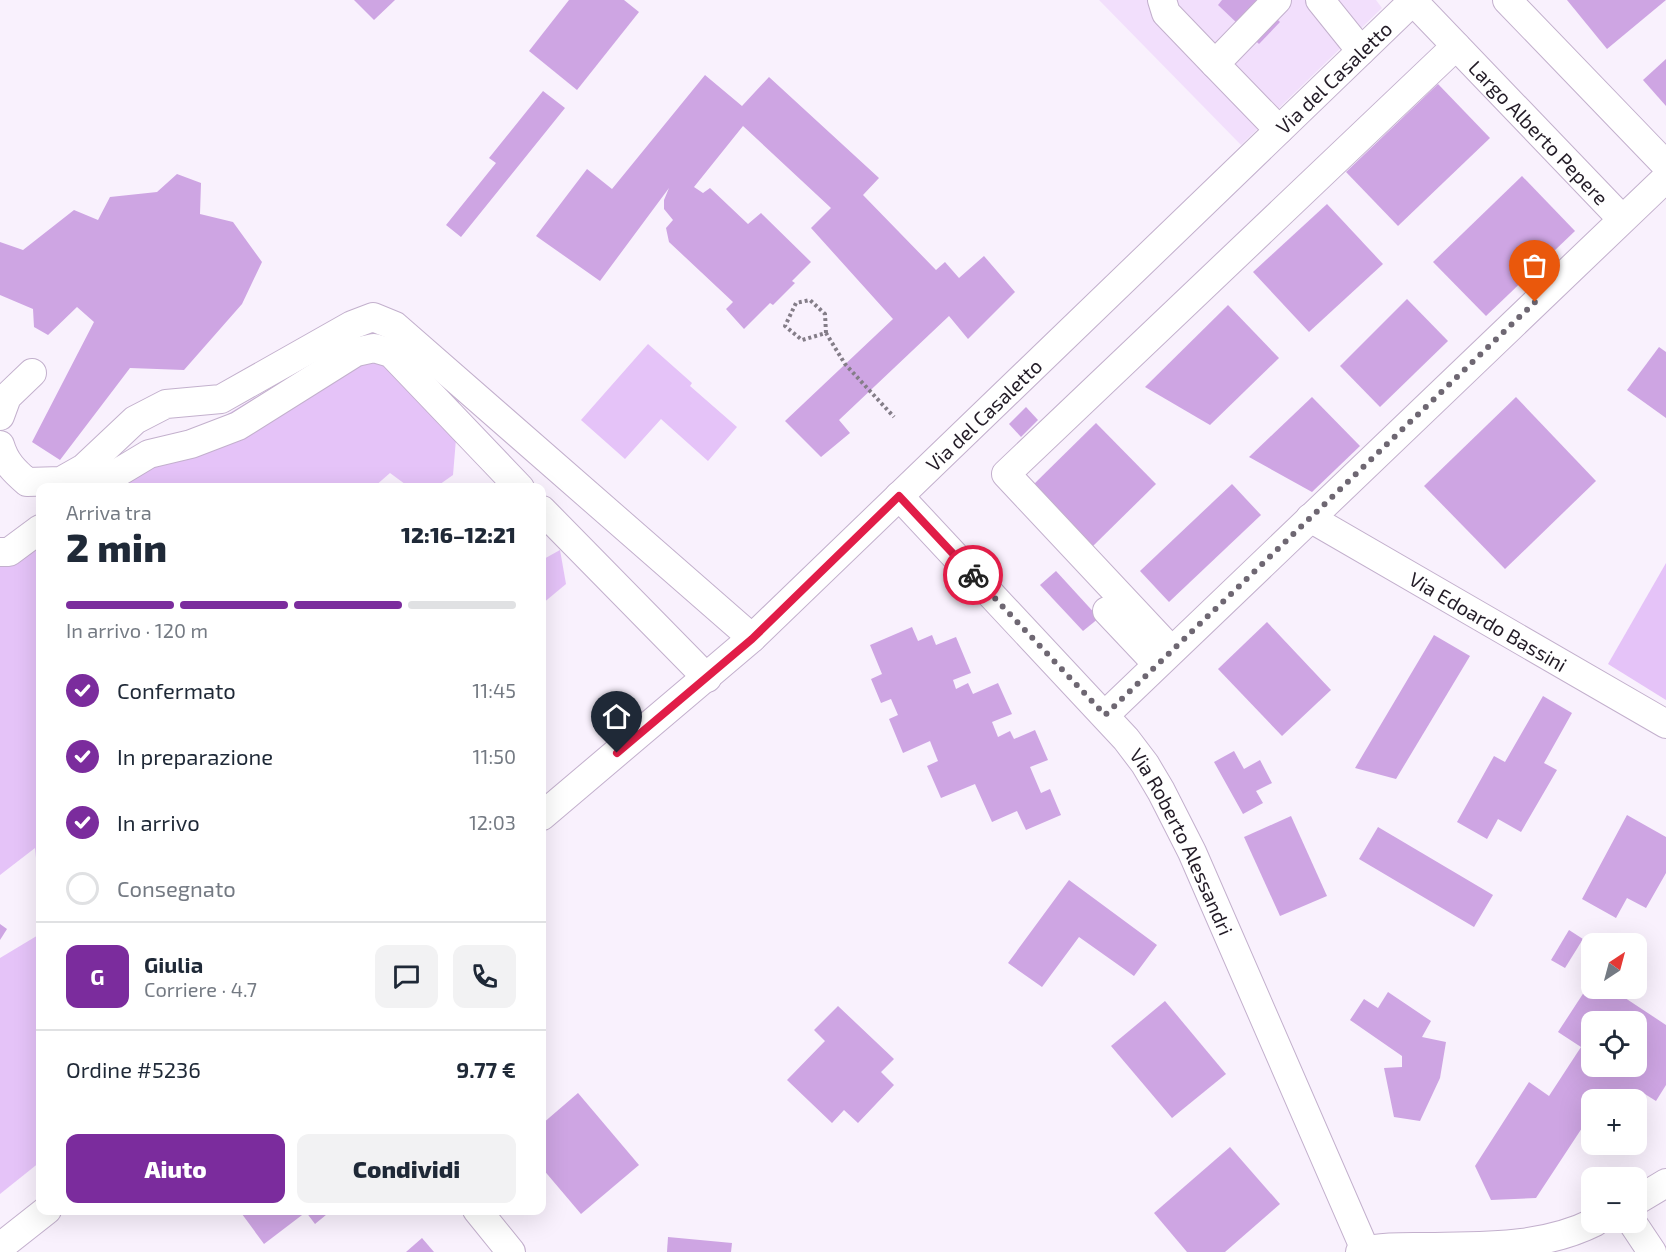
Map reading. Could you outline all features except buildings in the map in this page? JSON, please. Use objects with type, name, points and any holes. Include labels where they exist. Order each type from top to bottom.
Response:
[{"type":"street","points":[[1162,0],[1166,14],[1280,130]]},
{"type":"street","points":[[1215,64],[1277,0]]},
{"type":"street","points":[[1320,0],[1361,51]]},
{"type":"street","points":[[1507,0],[1666,165]]},
{"type":"street","name":"Via del Casaletto","points":[[546,813],[752,639],[1414,1]]},
{"type":"street","name":"Largo Alberto Pepere","points":[[1414,1],[1622,219],[1666,178]]},
{"type":"street","points":[[1164,657],[1006,474],[1456,46]]},
{"type":"street","points":[[1105,715],[1622,219]]},
{"type":"street","points":[[0,445],[3,456],[13,471],[27,482],[62,481],[84,468],[135,420],[166,404],[221,399],[352,325],[374,317],[394,326],[752,639]]},
{"type":"street","points":[[105,483],[149,454],[191,444],[237,426],[356,352],[374,348],[391,353],[515,483]]},
{"type":"street","points":[[0,416],[7,397],[32,373]]},
{"type":"street","name":"Via Roberto Alessandri","points":[[899,496],[1105,715],[1145,764],[1177,820],[1364,1252]]},
{"type":"street","points":[[546,514],[707,678]]},
{"type":"street","name":"Via Edoardo Bassini","points":[[1310,518],[1666,724]]},
{"type":"street","points":[[0,552],[9,552],[36,532]]},
{"type":"street","points":[[1063,563],[1164,657]]},
{"type":"street","points":[[1647,1194],[1666,1182]]},
{"type":"street","points":[[0,1247],[41,1215]]},
{"type":"street","points":[[481,1215],[511,1252]]},
{"type":"street","points":[[1364,1252],[1393,1247],[1510,1245],[1552,1238],[1581,1227]]},
{"type":"street","points":[[1639,1233],[1652,1252]]},
{"type":"path","points":[[826,333],[802,340],[785,326],[796,303],[810,300],[825,314],[826,333],[845,364],[894,417]]},
{"type":"shaded area","points":[[1099,0],[1376,0],[1382,8],[1241,145]]},
{"type":"shaded area","points":[[369,329],[395,334],[460,391],[453,475],[442,483],[404,483],[390,473],[379,483],[113,483]]},
{"type":"shaded area","points":[[648,344],[692,383],[690,386],[737,427],[708,461],[661,419],[625,459],[581,420]]},
{"type":"shaded area","points":[[36,529],[36,858],[35,848],[0,875],[0,551]]},
{"type":"shaded area","points":[[560,550],[566,584],[546,601],[546,558]]},
{"type":"shaded area","points":[[1666,563],[1666,700],[1608,664]]},
{"type":"shaded area","points":[[36,936],[36,1165],[0,1194],[0,958]]},
{"type":"way so far","points":[[973,575],[1105,715],[1535,302]]},
{"type":"route","points":[[617,753],[752,639],[899,496],[973,575]]}]
